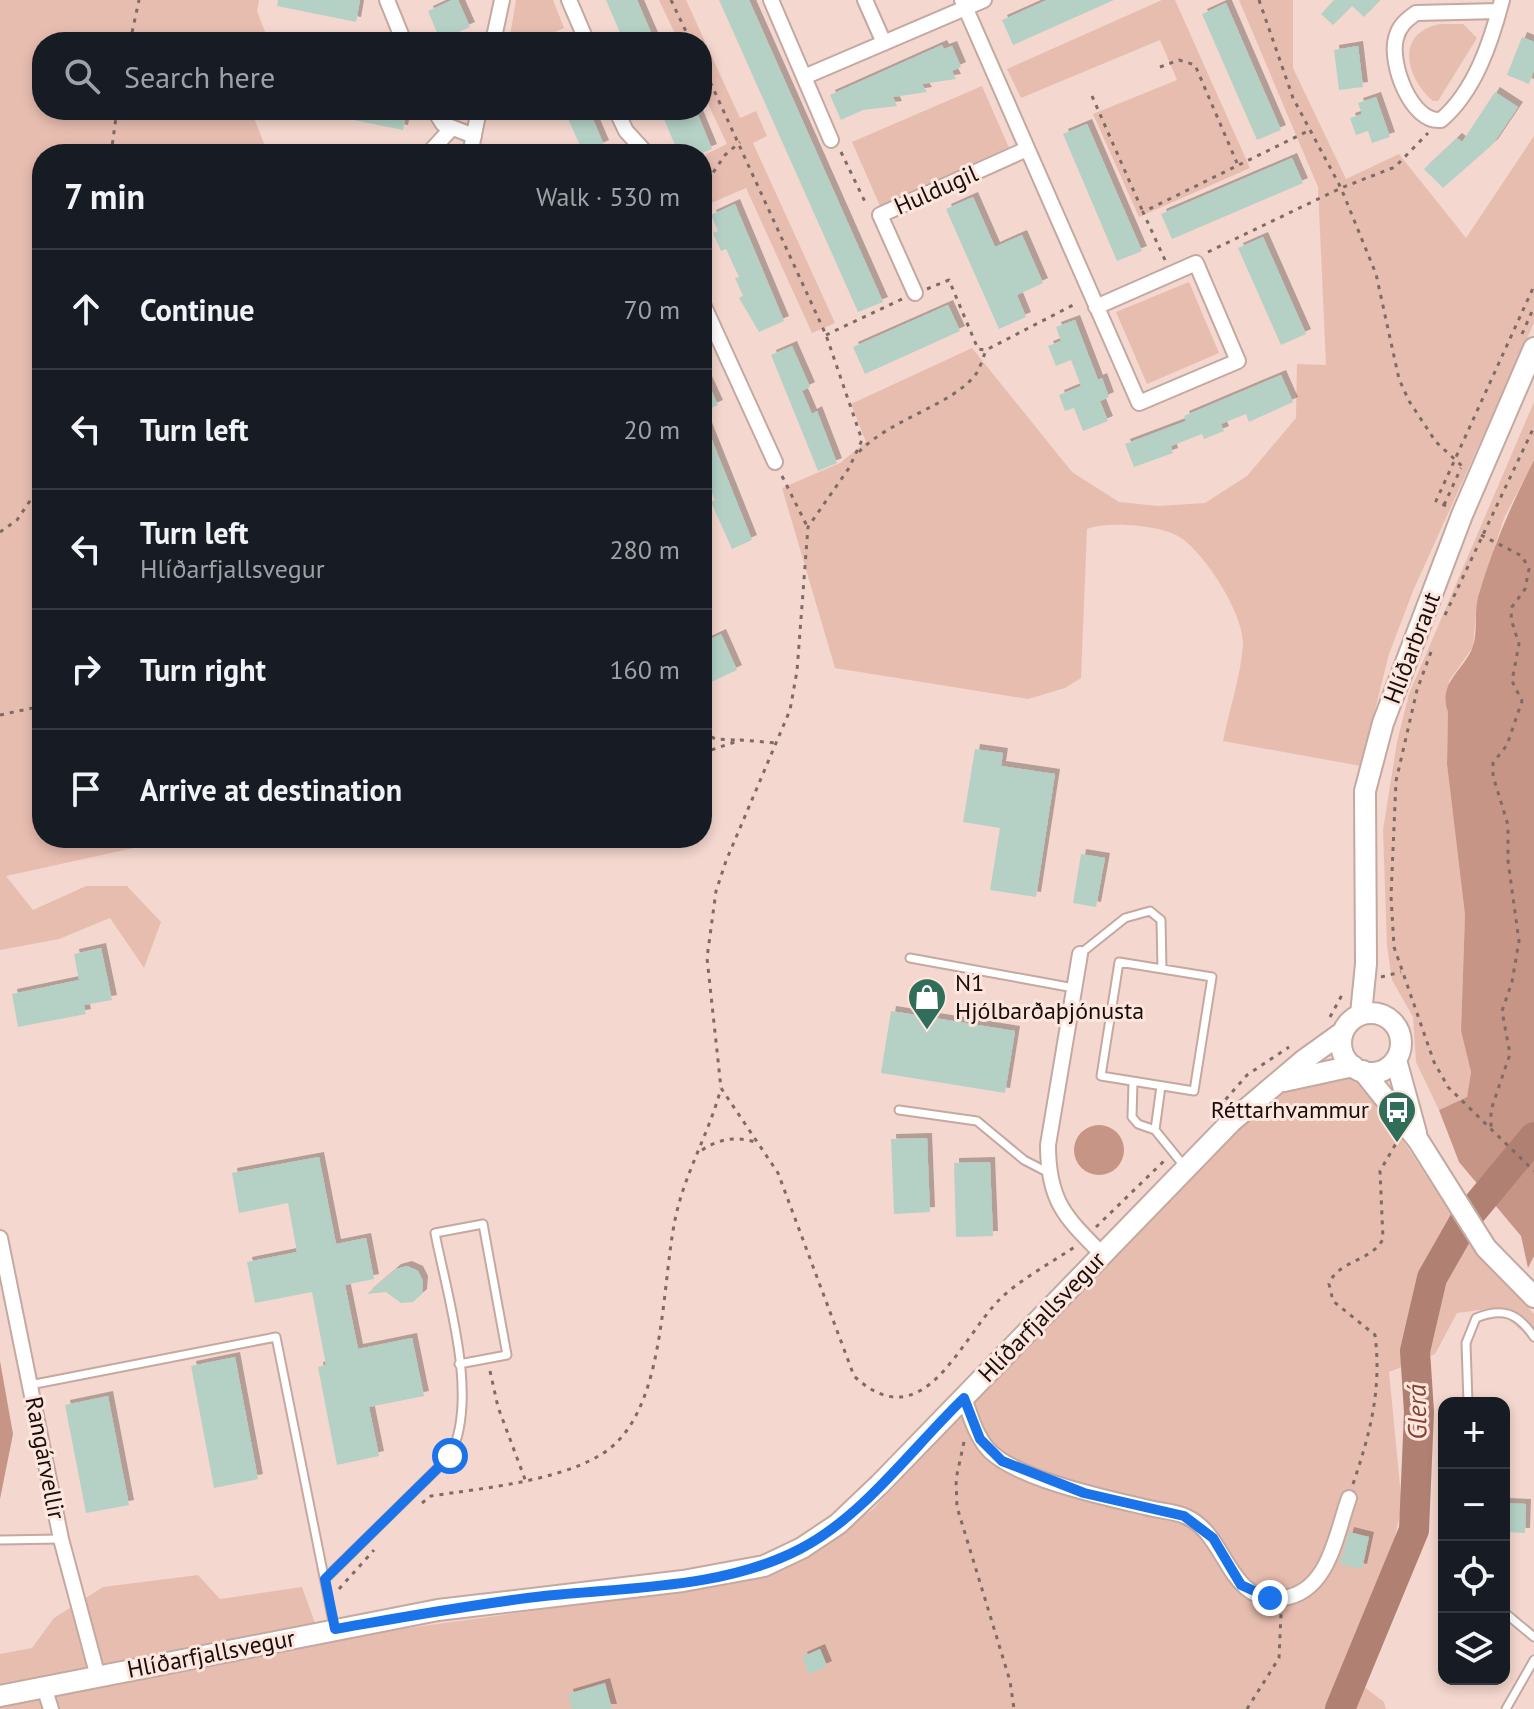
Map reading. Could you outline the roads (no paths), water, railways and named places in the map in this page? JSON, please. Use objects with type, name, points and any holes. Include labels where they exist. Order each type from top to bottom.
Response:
[{"type":"main road","name":"Hlíðarbraut","points":[[1361,1014],[1366,964],[1365,791],[1383,723],[1462,515],[1534,348]]},
{"type":"main road","name":"Hlíðarbraut","points":[[1366,964],[1382,1015],[1396,1026],[1400,1034],[1396,1060],[1418,1140]]},
{"type":"main road","points":[[1343,1032],[1361,1014],[1382,1015]]},
{"type":"main road","name":"Hlíðarbraut","points":[[1343,1032],[1342,1051],[1418,1140],[1486,1248],[1534,1297]]},
{"type":"main road","name":"Hlíðarfjallsvegur","points":[[0,1696],[438,1610],[716,1577],[764,1566],[802,1548],[838,1524],[966,1404],[1102,1254],[1231,1122],[1304,1060],[1343,1032]]},
{"type":"main road","points":[[1358,1069],[1381,1071],[1396,1060]]},
{"type":"main road","name":"Hlíðarfjallsvegur","points":[[1280,1082],[1358,1069]]},
{"type":"street","points":[[387,0],[400,32]]},
{"type":"street","points":[[495,32],[502,0]]},
{"type":"street","points":[[569,0],[583,32]]},
{"type":"street","points":[[771,0],[831,140]]},
{"type":"street","points":[[865,0],[884,43]]},
{"type":"street","points":[[804,77],[964,4],[984,0]]},
{"type":"street","points":[[964,4],[1093,302],[1139,403],[1238,361],[1197,258],[1093,302]]},
{"type":"street","points":[[1501,6],[1469,86],[1441,120],[1431,121],[1423,116],[1404,84],[1395,53],[1399,29],[1416,13],[1501,6]]},
{"type":"street","points":[[443,120],[451,129],[474,136]]},
{"type":"street","points":[[472,144],[477,120]]},
{"type":"street","points":[[621,120],[638,144]]},
{"type":"street","points":[[437,144],[451,129]]},
{"type":"street","name":"Huldugil","points":[[915,293],[880,215],[1027,149]]},
{"type":"street","points":[[712,324],[775,462]]},
{"type":"street","points":[[1080,954],[1048,1145],[1049,1173],[1062,1213],[1102,1254]]},
{"type":"street","name":"Rangárvellir","points":[[0,1238],[61,1539],[98,1677]]},
{"type":"street","points":[[966,1404],[980,1439],[1002,1461],[1084,1493],[1184,1516],[1213,1538],[1241,1585],[1259,1596],[1281,1598],[1302,1592],[1318,1578],[1349,1498]]},
{"type":"street","points":[[44,1687],[51,1709]]},
{"type":"lane","points":[[1080,954],[1125,918],[1150,911],[1161,920],[1162,969]]},
{"type":"lane","points":[[910,958],[1074,988]]},
{"type":"lane","points":[[1119,962],[1162,969],[1212,977],[1194,1091],[1101,1076],[1119,962]]},
{"type":"lane","points":[[1133,1082],[1132,1117],[1138,1124],[1155,1130],[1186,1168]]},
{"type":"lane","points":[[1155,1130],[1161,1086]]},
{"type":"lane","points":[[899,1110],[977,1121],[1024,1160],[1049,1173]]},
{"type":"lane","points":[[325,1579],[450,1456],[460,1435],[464,1416],[459,1364],[435,1233],[483,1224],[507,1355],[459,1364]]},
{"type":"lane","points":[[1468,1397],[1466,1343],[1476,1318],[1491,1312],[1508,1312],[1523,1321],[1534,1337]]},
{"type":"lane","points":[[30,1385],[276,1337],[335,1629]]},
{"type":"lane","points":[[0,1540],[61,1539]]},
{"type":"lane","points":[[1505,1613],[1534,1637]]},
{"type":"lane","points":[[1506,1709],[1534,1660]]},
{"type":"waterway","name":"Glerá","points":[[1340,1709],[1414,1530],[1419,1412],[1415,1351],[1432,1278],[1465,1220],[1534,1137]]},
{"type":"place","name":"N1 Hjólbarðaþjónusta","points":[[927,1031]]},
{"type":"place","name":"Réttarhvammur","points":[[1397,1144]]}]
